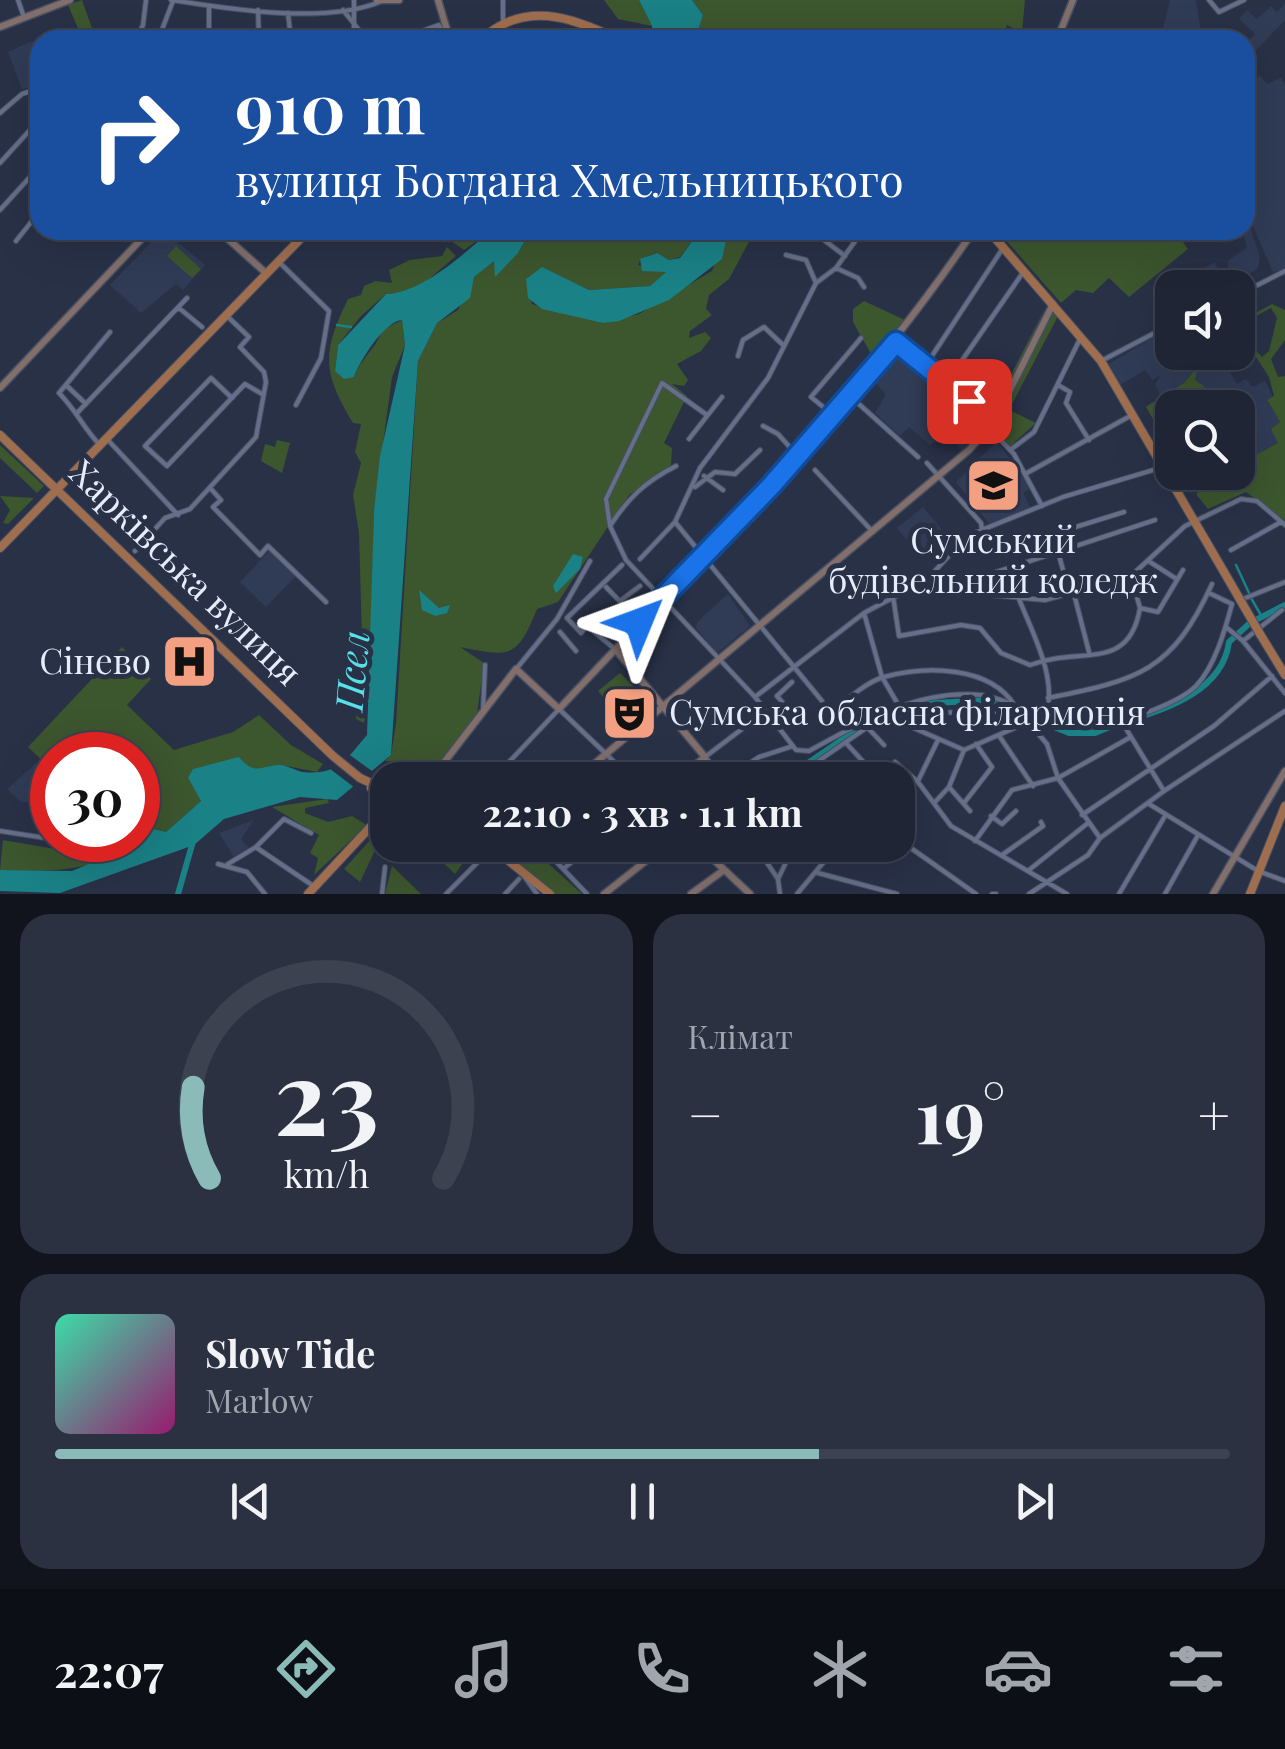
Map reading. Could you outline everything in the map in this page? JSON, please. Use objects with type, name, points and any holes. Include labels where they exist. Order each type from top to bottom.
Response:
[{"type":"main road","points":[[492,30],[522,10],[547,10],[595,30]]},
{"type":"main road","points":[[0,548],[299,240]]},
{"type":"main road","points":[[996,240],[1082,334],[1155,452]]},
{"type":"main road","name":"Харківська вулиця","points":[[0,435],[334,756],[370,783]]},
{"type":"main road","points":[[1177,490],[1285,675]]},
{"type":"main road","points":[[1250,894],[1285,806]]},
{"type":"main road","points":[[312,891],[370,828]]},
{"type":"main road","points":[[506,862],[522,878],[550,894]]},
{"type":"street","points":[[18,0],[24,17]]},
{"type":"street","points":[[0,26],[47,4],[70,0]]},
{"type":"street","points":[[138,30],[146,0]]},
{"type":"street","points":[[162,30],[172,0],[288,12],[343,10],[355,3],[399,0]]},
{"type":"street","points":[[438,0],[446,30]]},
{"type":"street","points":[[503,0],[503,20]]},
{"type":"street","points":[[1061,30],[1072,0]]},
{"type":"street","points":[[1209,0],[1219,12],[1244,0]]},
{"type":"street","points":[[354,30],[355,3]]},
{"type":"street","points":[[209,30],[210,6]]},
{"type":"street","points":[[258,10],[259,30]]},
{"type":"street","points":[[343,10],[360,30]]},
{"type":"street","points":[[288,12],[290,30]]},
{"type":"street","points":[[0,113],[30,91]]},
{"type":"street","points":[[0,163],[30,130]]},
{"type":"street","points":[[0,210],[30,177]]},
{"type":"street","points":[[16,242],[30,224]]},
{"type":"street","points":[[0,388],[141,240]]},
{"type":"street","points":[[229,240],[267,274]]},
{"type":"street","points":[[824,240],[844,256]]},
{"type":"street","points":[[692,492],[700,468],[754,399],[816,283],[836,268],[856,240]]},
{"type":"street","points":[[509,762],[834,416],[896,342],[967,240]]},
{"type":"street","points":[[926,365],[1003,248]]},
{"type":"street","points":[[786,255],[806,260],[816,283]]},
{"type":"street","points":[[278,262],[329,311],[321,358],[296,405]]},
{"type":"street","points":[[836,268],[864,287]]},
{"type":"street","points":[[947,382],[1024,271]]},
{"type":"street","points":[[1255,286],[1285,271]]},
{"type":"street","points":[[78,412],[187,298]]},
{"type":"street","points":[[595,762],[942,476],[992,425],[1054,302]]},
{"type":"street","points":[[178,307],[202,327]]},
{"type":"street","points":[[136,551],[165,518],[178,515],[256,437],[266,382],[264,372],[240,347],[249,337],[227,316]]},
{"type":"street","points":[[738,356],[743,340],[764,327],[783,345]]},
{"type":"street","points":[[110,332],[58,393],[78,412],[87,432],[104,442],[178,515]]},
{"type":"street","points":[[1101,361],[1155,333]]},
{"type":"street","points":[[1010,450],[1034,432],[1082,334]]},
{"type":"street","points":[[834,416],[811,397],[861,338]]},
{"type":"street","points":[[896,342],[947,382],[992,425],[1026,474],[1042,506]]},
{"type":"street","points":[[232,398],[211,378],[146,446],[167,466],[232,398],[245,384],[264,394]]},
{"type":"street","points":[[707,415],[662,383],[606,499],[610,526],[626,560],[756,696],[777,722],[790,747]]},
{"type":"street","points":[[66,384],[86,404]]},
{"type":"street","points":[[1058,385],[1070,392],[1066,404],[1089,440]]},
{"type":"street","points":[[689,439],[722,397]]},
{"type":"street","points":[[850,397],[918,457]]},
{"type":"street","points":[[1026,474],[1132,415]]},
{"type":"street","points":[[763,426],[778,434],[798,456]]},
{"type":"street","points":[[640,558],[675,522],[704,476],[735,474],[760,450]]},
{"type":"street","points":[[927,464],[942,476],[981,523],[982,530]]},
{"type":"street","points":[[610,526],[645,483],[676,466]]},
{"type":"street","points":[[756,696],[864,612],[920,586],[956,545],[982,530],[1155,469]]},
{"type":"street","points":[[815,470],[874,533]]},
{"type":"street","points":[[704,476],[723,490]]},
{"type":"street","points":[[209,487],[221,500],[212,507],[251,546],[260,554],[268,546],[326,602]]},
{"type":"street","points":[[920,586],[1046,600],[1131,576],[1150,562],[1181,528],[1246,498],[1263,505],[1283,524],[1231,550]]},
{"type":"street","points":[[1090,654],[1053,534],[1124,512]]},
{"type":"street","points":[[982,593],[980,577],[1155,520]]},
{"type":"street","points":[[675,522],[822,701]]},
{"type":"street","points":[[445,762],[554,624],[590,561]]},
{"type":"street","points":[[1150,562],[1175,578]]},
{"type":"street","points":[[581,633],[567,618],[622,565]]},
{"type":"street","points":[[1140,608],[1158,612],[1183,570]]},
{"type":"street","points":[[893,596],[899,636],[961,625],[980,628],[1001,653],[1012,656],[1019,664],[1105,653],[1126,644],[1140,608],[1131,576]]},
{"type":"street","points":[[928,578],[932,587]]},
{"type":"street","points":[[1208,592],[1232,604],[1285,582]]},
{"type":"street","points":[[1048,698],[1125,682],[1145,670],[1194,624],[1212,584]]},
{"type":"street","points":[[604,585],[641,623]]},
{"type":"street","points":[[619,602],[640,586]]},
{"type":"street","points":[[1018,597],[1044,660],[1048,698],[1044,718]]},
{"type":"street","points":[[752,762],[790,747],[810,751],[898,706],[982,695],[1044,718],[1088,728],[1179,698],[1202,679],[1232,604]]},
{"type":"street","points":[[1242,640],[1282,610]]},
{"type":"street","points":[[864,612],[882,677],[898,706]]},
{"type":"street","points":[[570,645],[587,626],[616,650],[710,762]]},
{"type":"street","points":[[1226,627],[1242,640],[1285,693]]},
{"type":"street","points":[[560,632],[576,651]]},
{"type":"street","points":[[482,713],[485,665]]},
{"type":"street","points":[[516,669],[614,762]]},
{"type":"street","points":[[826,716],[882,677],[954,671],[995,686],[1014,706]]},
{"type":"street","points":[[777,722],[790,712],[777,696],[800,676]]},
{"type":"street","points":[[1082,815],[1214,726],[1272,676]]},
{"type":"street","points":[[699,762],[766,710]]},
{"type":"street","points":[[818,762],[868,728],[908,711],[996,710],[1026,723],[1048,744],[1058,778],[1100,838]]},
{"type":"street","points":[[1028,894],[1088,854],[1100,838],[1164,791],[1285,711]]},
{"type":"street","points":[[966,713],[972,730]]},
{"type":"street","points":[[891,718],[964,750]]},
{"type":"street","points":[[934,803],[949,787],[964,750],[1026,723]]},
{"type":"street","points":[[1125,727],[1164,791]]},
{"type":"street","points":[[868,728],[884,746]]},
{"type":"street","points":[[1000,736],[1032,786]]},
{"type":"street","points":[[975,841],[1012,790],[1058,778],[1129,738]]},
{"type":"street","points":[[918,782],[938,740]]},
{"type":"street","points":[[846,743],[863,762]]},
{"type":"street","points":[[964,803],[992,767],[976,744]]},
{"type":"street","points":[[1213,894],[1285,771]]},
{"type":"street","points":[[915,780],[951,826],[1068,894]]},
{"type":"street","points":[[949,787],[970,811]]},
{"type":"street","points":[[1148,804],[1258,871],[1285,881]]},
{"type":"street","points":[[991,816],[1002,824],[1016,810]]},
{"type":"street","points":[[1120,894],[1166,815]]},
{"type":"street","points":[[228,864],[256,847],[284,819],[311,832]]},
{"type":"street","points":[[1002,855],[1044,826],[1041,822]]},
{"type":"street","points":[[1030,870],[1088,823]]},
{"type":"street","points":[[0,832],[30,836]]},
{"type":"street","points":[[1164,894],[1198,836]]},
{"type":"street","points":[[256,847],[312,891]]},
{"type":"street","points":[[915,851],[976,894]]},
{"type":"street","points":[[446,894],[478,862]]},
{"type":"street","points":[[556,862],[587,894]]},
{"type":"street","points":[[563,869],[572,862]]},
{"type":"street","points":[[604,894],[644,862]]},
{"type":"street","points":[[716,862],[750,894]]},
{"type":"street","points":[[766,862],[778,879],[780,894]]},
{"type":"street","points":[[778,879],[786,862]]},
{"type":"street","points":[[798,894],[826,862]]},
{"type":"street","points":[[218,864],[246,872],[265,894]]},
{"type":"street","points":[[382,894],[385,867]]},
{"type":"street","points":[[691,894],[724,870]]},
{"type":"street","points":[[818,873],[894,894]]},
{"type":"street","points":[[504,894],[522,878],[537,894]]},
{"type":"shaded area","points":[[82,0],[93,30],[79,30],[68,5]]},
{"type":"shaded area","points":[[604,0],[639,0],[652,26],[618,19]]},
{"type":"shaded area","points":[[639,0],[692,0],[703,15],[698,30],[652,30]]},
{"type":"shaded area","points":[[692,0],[1025,0],[1022,30],[1007,25],[1005,30],[698,30],[703,15]]},
{"type":"shaded area","points":[[1170,0],[1196,0],[1200,30],[1162,30]]},
{"type":"shaded area","points":[[1285,4],[1285,20],[1255,52],[1255,30],[1239,19],[1247,10],[1257,19],[1271,6],[1277,12]]},
{"type":"shaded area","points":[[30,42],[30,88],[22,89],[8,52]]},
{"type":"shaded area","points":[[1260,75],[1267,84],[1281,78],[1285,84],[1285,269],[1273,272],[1255,231],[1255,79]]},
{"type":"shaded area","points":[[153,240],[175,240],[205,265],[183,290],[176,284],[141,313],[110,285]]},
{"type":"shaded area","points":[[453,240],[478,240],[464,250]]},
{"type":"shaded area","name":"Псел","points":[[480,240],[525,240],[495,277],[494,261],[474,277],[470,298],[437,323],[418,361],[391,755],[383,762],[370,762],[370,772],[337,800],[300,797],[224,819],[194,845],[160,857],[160,831],[166,832],[201,801],[188,778],[193,769],[239,757],[253,768],[280,765],[303,772],[325,771],[341,763],[367,735],[374,510],[380,456],[405,345],[402,320],[381,334],[354,377],[344,379],[335,371],[338,345],[386,294],[428,279]]},
{"type":"shaded area","points":[[525,240],[693,240],[680,257],[669,260],[656,253],[641,259],[638,265],[666,272],[650,286],[589,290],[542,268],[526,279],[532,304],[603,323],[639,314],[712,271],[724,240],[750,240],[729,279],[709,295],[706,309],[712,315],[690,331],[689,338],[705,332],[711,338],[701,351],[677,364],[688,380],[684,386],[672,384],[687,396],[664,443],[672,448],[671,466],[629,495],[558,602],[537,609],[517,646],[501,653],[460,647],[484,663],[477,714],[440,762],[385,761],[391,755],[396,723],[418,361],[437,323],[458,310],[474,277],[491,262],[504,263],[518,253]]},
{"type":"shaded area","points":[[693,240],[726,240],[722,259],[669,300],[619,321],[603,323],[542,309],[528,298],[526,279],[542,267],[589,290],[650,286],[666,272],[642,271],[640,259],[657,253],[669,260],[680,258]]},
{"type":"shaded area","points":[[1006,240],[1181,240],[1188,249],[1162,270],[1155,270],[1155,276],[1129,297],[1109,278],[1093,293],[1076,290],[1061,303]]},
{"type":"shaded area","points":[[1245,240],[1254,240],[1260,258],[1258,268],[1228,270],[1228,261],[1247,247]]},
{"type":"shaded area","points":[[176,246],[201,269],[192,278],[167,256]]},
{"type":"shaded area","points":[[447,247],[456,256],[422,285],[404,293],[386,294],[361,316],[338,345],[335,371],[354,377],[382,330],[402,320],[405,345],[392,377],[374,510],[370,690],[364,723],[356,719],[363,675],[359,533],[353,495],[361,463],[355,452],[361,424],[353,423],[335,390],[330,348],[348,299],[361,295],[364,286],[376,281],[392,283],[389,270],[410,260],[442,256]]},
{"type":"shaded area","points":[[1215,262],[1218,270],[1200,270]]},
{"type":"shaded area","points":[[864,301],[907,321],[875,361],[853,322],[853,309]]},
{"type":"shaded area","points":[[1272,304],[1285,310],[1285,340],[1271,359],[1278,377],[1285,376],[1285,521],[1246,492],[1208,509],[1196,494],[1201,490],[1255,490],[1255,455],[1278,443],[1271,429],[1280,422],[1267,400],[1274,396],[1269,377],[1255,355],[1255,350],[1262,357],[1269,351],[1277,318],[1271,308],[1255,317]]},
{"type":"shaded area","points":[[1045,308],[994,417],[990,416]]},
{"type":"shaded area","points":[[1054,311],[1058,316],[1009,410],[1036,423],[1009,447],[997,435],[1001,429],[996,423]]},
{"type":"shaded area","points":[[1155,336],[1155,370],[1228,370],[1237,384],[1246,379],[1252,387],[1265,381],[1273,397],[1267,401],[1280,422],[1278,443],[1255,455],[1255,390],[1158,390],[1155,384],[1160,376],[1152,380],[1145,370],[1120,385],[1107,365]]},
{"type":"shaded area","points":[[902,351],[938,379],[933,394],[946,385],[988,423],[962,450],[944,434],[930,445],[909,427],[900,436],[875,413],[886,395],[875,382]]},
{"type":"shaded area","points":[[1197,370],[1195,380],[1205,390],[1173,390]]},
{"type":"shaded area","points":[[1155,400],[1155,420],[1147,405]]},
{"type":"shaded area","points":[[1155,401],[1155,423],[1146,407]]},
{"type":"shaded area","points":[[277,440],[290,443],[282,473],[261,461],[265,444],[275,447]]},
{"type":"shaded area","name":"Сумський будівельний коледж","points":[[997,441],[1031,488],[1023,493],[1031,508],[991,526],[956,482]]},
{"type":"shaded area","points":[[0,445],[44,486],[37,493],[0,458]]},
{"type":"shaded area","points":[[0,496],[34,498],[8,524],[3,523],[10,510]]},
{"type":"shaded area","points":[[923,507],[945,534],[919,555],[897,528]]},
{"type":"shaded area","points":[[270,550],[297,575],[266,607],[240,582]]},
{"type":"shaded area","points":[[573,554],[583,557],[580,569],[556,593],[553,586]]},
{"type":"shaded area","points":[[419,590],[439,608],[450,605],[447,613],[435,616],[422,610]]},
{"type":"shaded area","points":[[728,594],[750,626],[717,653],[696,628],[697,622]]},
{"type":"shaded area","points":[[122,647],[151,679],[127,705],[155,732],[42,732]]},
{"type":"shaded area","points":[[620,673],[638,691],[615,711],[598,691]]},
{"type":"shaded area","points":[[259,715],[291,745],[323,764],[317,772],[281,765],[260,771],[249,768],[188,778],[201,801],[166,832],[160,830],[160,737],[174,750],[233,732]]},
{"type":"shaded area","points":[[30,768],[30,802],[21,802],[7,789]]},
{"type":"shaded area","points":[[327,799],[329,803],[305,808],[305,813],[328,822],[352,816],[367,825],[314,875],[318,858],[310,853],[319,835],[272,807]]},
{"type":"shaded area","points":[[254,820],[241,839],[249,848],[234,857],[219,833]]},
{"type":"shaded area","points":[[3,840],[30,845],[30,862],[98,862],[58,870],[0,870]]},
{"type":"shaded area","points":[[370,840],[370,861],[360,882],[344,869]]},
{"type":"shaded area","name":"Псел","points":[[94,862],[147,862],[60,893],[0,891],[0,870],[72,871]]},
{"type":"shaded area","points":[[442,862],[463,863],[455,874]]},
{"type":"shaded area","points":[[514,862],[547,862],[582,894],[554,894]]},
{"type":"shaded area","points":[[392,866],[421,894],[385,894]]},
{"type":"pier","points":[[347,753],[370,770],[370,783],[359,791],[325,765]]},
{"type":"waterway","points":[[337,325],[351,327]]},
{"type":"waterway","points":[[1236,565],[1250,595]]},
{"type":"waterway","points":[[1251,598],[1262,617]]},
{"type":"waterway","points":[[1129,720],[1192,695],[1216,672],[1229,642],[1250,623],[1285,605]]},
{"type":"waterway","points":[[809,762],[868,722],[918,704],[987,700],[1069,733],[1095,733],[1117,724]]},
{"type":"waterway","points":[[178,894],[194,838]]},
{"type":"place","name":"Сумський будівельний коледж","points":[[993,485]]},
{"type":"place","name":"Сінево","points":[[190,662]]},
{"type":"place","name":"Сумська обласна філармонія","points":[[630,713]]},
{"type":"route","points":[[639,622],[771,486],[896,342],[969,401]]}]
